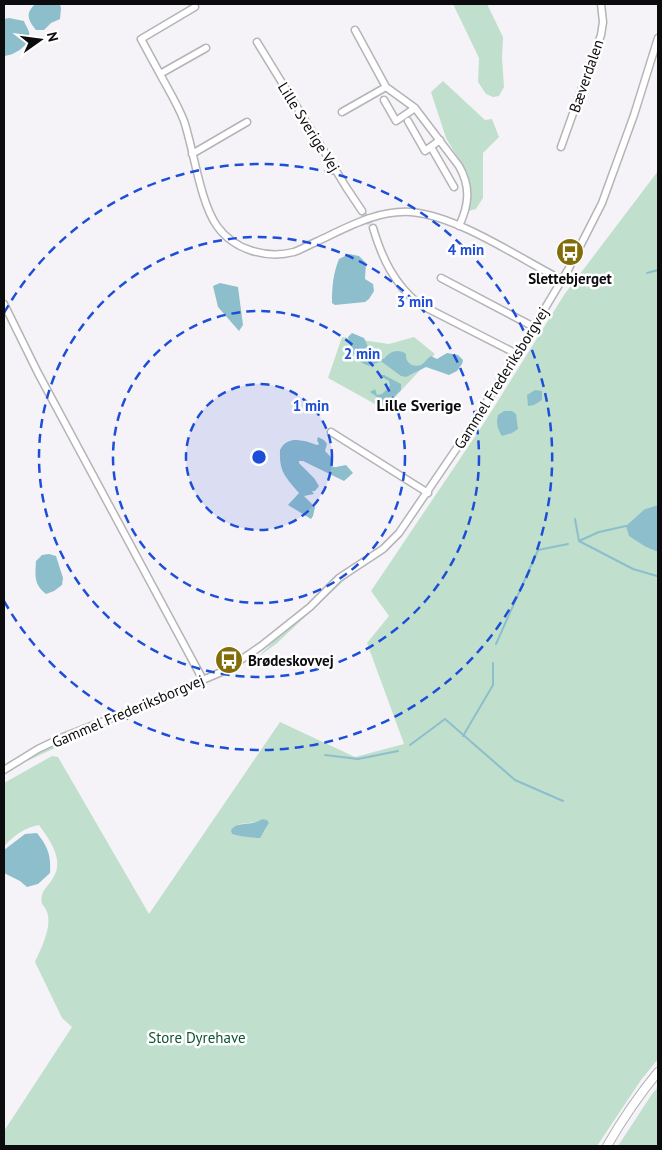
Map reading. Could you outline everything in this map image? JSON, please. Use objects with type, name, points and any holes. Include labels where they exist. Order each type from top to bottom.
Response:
[{"type":"main road","points":[[607,1146],[630,1109],[658,1072]]},
{"type":"street","name":"Bæverdalen","points":[[561,148],[601,35],[603,22],[601,4]]},
{"type":"street","points":[[195,7],[141,39],[184,121],[208,208],[216,224],[227,238],[245,249],[260,253],[278,254],[295,251],[360,221],[385,214],[410,212],[423,214],[459,226],[562,280]]},
{"type":"street","points":[[355,30],[386,86],[415,108],[459,166],[467,184],[468,204],[459,226]]},
{"type":"street","name":"Gammel Frederiksborgvej","points":[[4,770],[38,749],[61,738],[226,670],[261,646],[310,607],[339,578],[389,544],[399,533],[462,442],[562,280],[602,203],[634,115],[658,38]]},
{"type":"street","name":"Lille Sverige Vej","points":[[258,42],[362,211]]},
{"type":"street","points":[[160,74],[206,48]]},
{"type":"street","points":[[342,112],[386,86]]},
{"type":"street","points":[[384,100],[396,121],[415,108]]},
{"type":"street","points":[[408,121],[425,151],[440,140]]},
{"type":"street","points":[[192,154],[247,122]]},
{"type":"street","points":[[431,147],[454,187]]},
{"type":"street","points":[[373,228],[380,250],[392,274],[406,293],[419,304],[517,354]]},
{"type":"street","points":[[442,278],[534,327]]},
{"type":"street","points":[[4,304],[38,373],[203,680]]},
{"type":"street","points":[[331,432],[428,493]]},
{"type":"green space","points":[[453,4],[487,4],[503,37],[504,87],[499,96],[493,97],[486,94],[478,82],[479,58]]},
{"type":"green space","points":[[443,81],[485,120],[492,119],[499,137],[483,153],[483,198],[476,209],[468,211],[470,181],[446,138],[431,92]]},
{"type":"green space","name":"Store Dyrehave","points":[[658,171],[658,505],[645,509],[646,547],[658,552],[658,1059],[641,1080],[597,1146],[4,1146],[4,1131],[72,1027],[62,1018],[35,962],[47,933],[48,925],[48,917],[41,899],[57,870],[56,856],[51,843],[39,825],[20,832],[4,846],[4,783],[52,756],[58,757],[149,914],[280,722],[355,757],[404,744],[367,643],[389,616],[371,591],[486,420],[564,295]],"holes":[[[262,819],[269,823],[264,832],[255,838],[232,834],[239,824],[259,822]]]},
{"type":"green space","points":[[342,337],[389,344],[414,337],[435,354],[384,409],[328,378]]},
{"type":"green space","points":[[352,572],[276,644],[258,657],[278,637]]},
{"type":"green space","points":[[179,694],[27,761],[26,760],[61,741]]},
{"type":"green space","points":[[658,1087],[658,1146],[618,1146],[652,1094]]},
{"type":"water","points":[[35,4],[60,4],[60,19],[51,23],[44,30],[36,30],[29,17],[30,11]]},
{"type":"water","points":[[4,19],[24,21],[29,37],[21,49],[13,54],[4,56]]},
{"type":"water","points":[[349,254],[359,256],[366,263],[365,279],[373,284],[374,291],[365,302],[335,305],[332,303],[332,297],[335,270],[339,259]]},
{"type":"water","points":[[220,283],[238,287],[243,325],[239,331],[218,307],[213,286]]},
{"type":"water","points":[[352,333],[364,338],[369,349],[368,359],[384,359],[388,354],[400,351],[406,354],[410,364],[418,366],[431,356],[437,359],[447,353],[458,355],[463,360],[462,364],[457,371],[449,375],[426,367],[406,377],[401,376],[382,362],[370,366],[360,362],[353,352],[348,337]]},
{"type":"water","points":[[379,375],[384,375],[401,384],[401,390],[387,404],[370,392],[375,389],[377,395],[382,394],[390,386],[389,381]]},
{"type":"water","points":[[535,390],[542,391],[542,400],[528,406],[527,395]]},
{"type":"water","points":[[504,411],[512,411],[516,414],[518,429],[502,436],[497,421],[498,415]]},
{"type":"water","points":[[318,437],[327,444],[325,451],[331,457],[333,467],[346,465],[353,473],[344,481],[303,461],[299,461],[319,486],[315,491],[312,491],[314,494],[304,496],[315,507],[311,519],[288,505],[299,493],[282,469],[280,450],[287,442],[296,440],[317,445],[319,444]]},
{"type":"water","points":[[658,505],[658,552],[629,536],[626,526],[645,509]]},
{"type":"water","points":[[42,555],[56,556],[63,578],[62,585],[46,594],[37,584],[35,571],[36,561]]},
{"type":"water","points":[[262,819],[267,820],[269,823],[260,838],[232,834],[231,830],[237,825],[254,823]]},
{"type":"water","points":[[37,833],[48,852],[50,873],[38,884],[27,887],[4,873],[4,850],[25,834]]},
{"type":"waterway","points":[[647,273],[658,270]]},
{"type":"waterway","points":[[575,519],[579,541]]},
{"type":"waterway","points":[[579,541],[599,532],[626,526]]},
{"type":"waterway","points":[[579,541],[633,569],[657,576]]},
{"type":"waterway","points":[[496,644],[538,550],[568,544]]},
{"type":"waterway","points":[[463,736],[493,685],[493,663]]},
{"type":"waterway","points":[[410,745],[445,719],[515,780],[563,801]]},
{"type":"waterway","points":[[325,755],[358,759],[398,751]]},
{"type":"tunnel","points":[[362,211],[373,228]]},
{"type":"place","name":"Slettebjerget","points":[[570,252]]},
{"type":"place","name":"Brødeskovvej","points":[[229,660]]},
{"type":"district","name":"Lille Sverige","points":[[419,405]]}]
